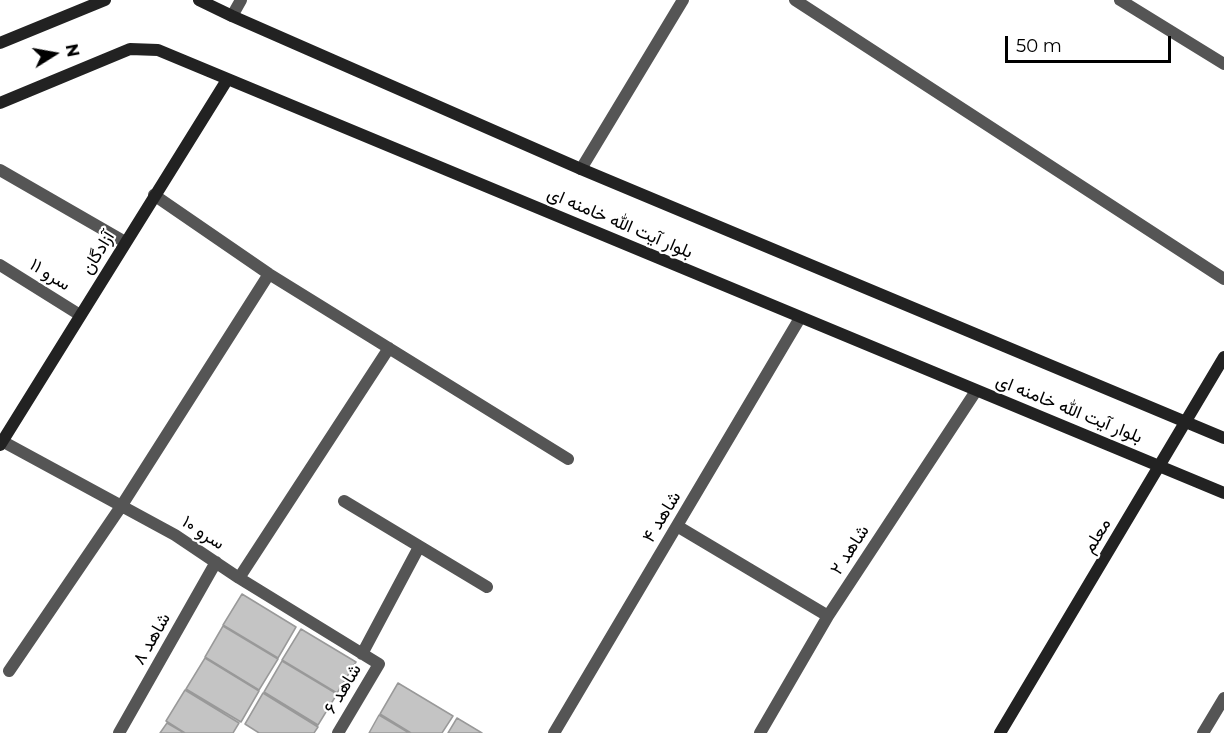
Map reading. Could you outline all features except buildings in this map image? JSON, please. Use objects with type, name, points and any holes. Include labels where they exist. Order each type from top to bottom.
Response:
[{"type":"street","points":[[0,43],[105,0]]},
{"type":"street","name":"بلوار آیت الله خامنه ای","points":[[199,0],[581,169],[1224,438]]},
{"type":"street","points":[[232,16],[241,0]]},
{"type":"street","points":[[581,169],[682,0]]},
{"type":"street","points":[[795,0],[1224,279]]},
{"type":"street","points":[[1120,0],[1224,64]]},
{"type":"street","name":"بلوار آیت الله خامنه ای","points":[[0,103],[130,49],[158,50],[1224,493]]},
{"type":"street","name":"آزادگان","points":[[1,442],[227,80]]},
{"type":"street","points":[[0,170],[125,242]]},
{"type":"street","points":[[154,195],[269,274],[568,459]]},
{"type":"street","name":"سرو ۱۱","points":[[0,266],[80,315]]},
{"type":"street","points":[[9,671],[122,505],[269,274]]},
{"type":"street","name":"شاهد ۴","points":[[554,733],[800,318]]},
{"type":"street","points":[[240,578],[389,348]]},
{"type":"street","name":"معلم","points":[[1000,733],[1224,357]]},
{"type":"street","name":"شاهد ۲","points":[[760,733],[828,616],[976,391]]},
{"type":"street","name":"سرو ۱۰","points":[[1,442],[175,535],[379,664]]},
{"type":"street","points":[[344,501],[487,587]]},
{"type":"street","points":[[677,526],[828,616]]},
{"type":"street","points":[[362,654],[419,546]]},
{"type":"street","name":"شاهد ۸","points":[[119,733],[216,562]]},
{"type":"street","name":"شاهد ۶","points":[[338,733],[379,664]]},
{"type":"street","points":[[1203,733],[1224,698]]}]
